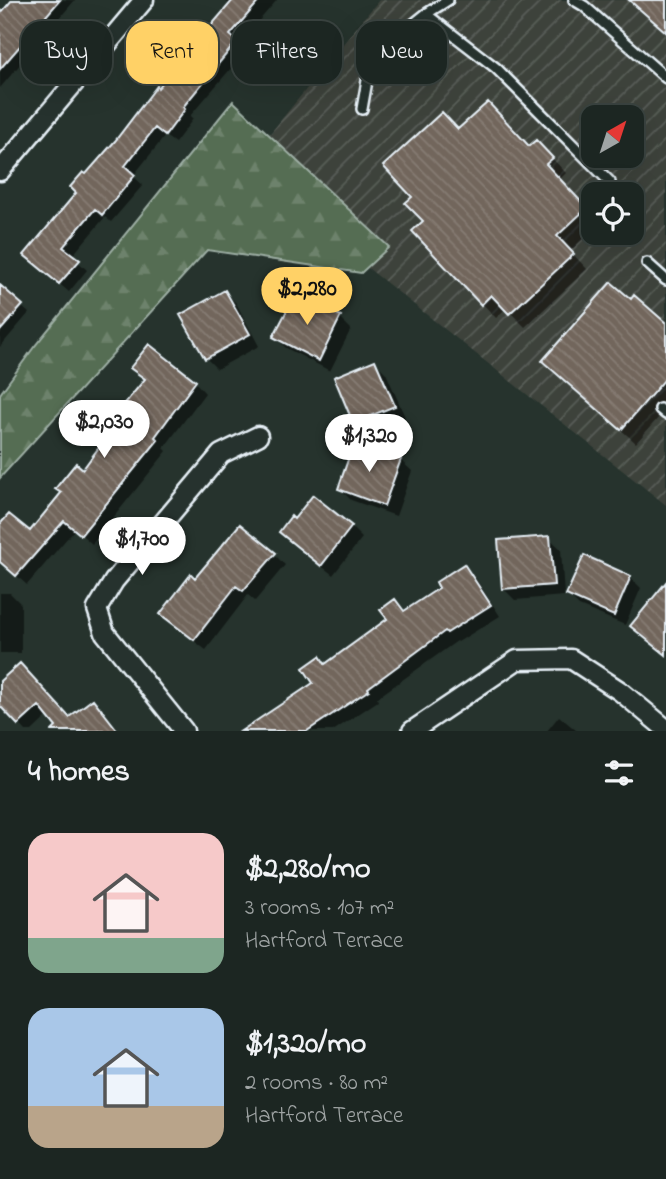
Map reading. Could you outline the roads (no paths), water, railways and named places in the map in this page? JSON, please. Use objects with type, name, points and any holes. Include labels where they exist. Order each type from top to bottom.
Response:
[{"type":"street","points":[[0,171],[144,0]]},
{"type":"street","points":[[184,731],[105,633],[97,609],[114,581],[221,454],[258,436]]},
{"type":"street","points":[[412,731],[517,660],[571,659],[620,691],[666,729]]},
{"type":"lane","points":[[362,109],[371,58],[448,0]]},
{"type":"lane","points":[[574,0],[666,78]]},
{"type":"lane","points":[[426,14],[496,68],[609,182]]},
{"type":"lane","points":[[647,263],[666,280]]}]
